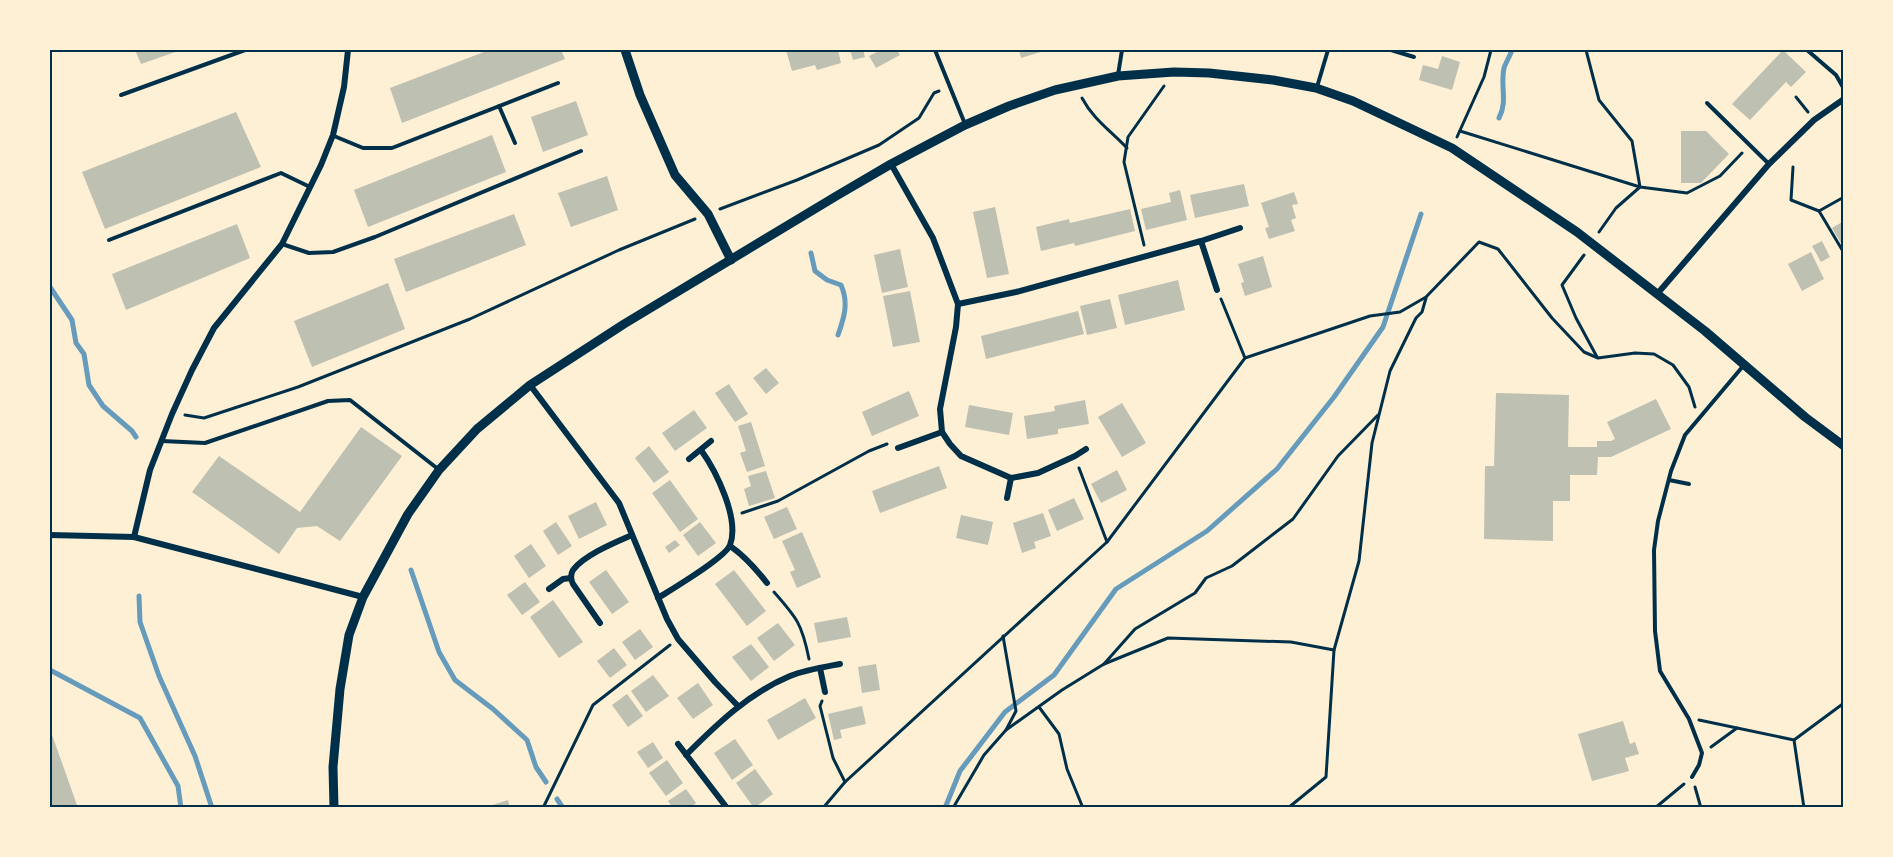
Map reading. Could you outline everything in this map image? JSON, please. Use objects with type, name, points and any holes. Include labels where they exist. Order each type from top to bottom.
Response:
[{"type":"street","points":[[134,537],[150,470],[161,441],[214,328],[282,244],[333,135],[344,87],[348,50]]},
{"type":"street","points":[[625,50],[640,95],[675,175],[708,214],[731,260]]},
{"type":"street","points":[[334,807],[333,768],[340,689],[349,635],[363,597],[408,514],[439,470],[477,429],[530,385],[624,324],[891,164],[965,125],[1055,90],[1118,76],[1174,72],[1209,73],[1273,80],[1316,88],[1353,101],[1452,148],[1577,232],[1658,293],[1805,417],[1844,446]]},
{"type":"street","points":[[1658,293],[1769,164],[1814,120],[1844,99]]},
{"type":"street","points":[[891,164],[933,238],[958,304],[955,336],[940,410],[942,432],[961,456],[1011,478],[1038,473],[1086,449]]},
{"type":"street","points":[[958,304],[1016,292],[1240,228]]},
{"type":"street","points":[[1201,241],[1217,290]]},
{"type":"street","points":[[530,385],[619,503],[667,619],[678,639],[738,706]]},
{"type":"street","points":[[898,448],[942,432]]},
{"type":"street","points":[[689,459],[711,441]]},
{"type":"street","points":[[658,597],[725,552],[730,546],[731,517],[719,483],[701,450]]},
{"type":"street","points":[[1007,498],[1011,478]]},
{"type":"street","points":[[600,622],[573,584],[571,578],[573,570],[584,560],[633,535]]},
{"type":"street","points":[[50,536],[134,537],[363,597]]},
{"type":"street","points":[[730,546],[753,565],[767,583]]},
{"type":"street","points":[[549,589],[563,579],[571,578]]},
{"type":"street","points":[[686,755],[738,706],[777,682],[792,675],[840,664]]},
{"type":"street","points":[[820,668],[825,692]]},
{"type":"street","points":[[678,744],[727,807]]},
{"type":"lane","points":[[121,95],[245,50]]},
{"type":"lane","points":[[935,50],[965,125]]},
{"type":"lane","points":[[1118,76],[1122,50]]},
{"type":"lane","points":[[1316,88],[1328,50]]},
{"type":"lane","points":[[1391,50],[1414,57]]},
{"type":"lane","points":[[1807,50],[1836,75],[1844,89]]},
{"type":"lane","points":[[333,135],[363,148],[392,148],[558,83]]},
{"type":"lane","points":[[1707,103],[1769,164]]},
{"type":"lane","points":[[499,106],[515,143]]},
{"type":"lane","points":[[282,244],[309,253],[333,252],[581,152]]},
{"type":"lane","points":[[108,240],[281,174],[310,187]]},
{"type":"lane","points":[[1692,777],[1699,765],[1702,753],[1689,719],[1660,671],[1654,631],[1654,550],[1658,521],[1669,480],[1685,435],[1744,365]]},
{"type":"lane","points":[[161,441],[205,443],[328,401],[350,400],[439,470]]},
{"type":"lane","points":[[1669,480],[1689,484]]},
{"type":"path","points":[[1452,148],[1484,77],[1491,50]]},
{"type":"path","points":[[1586,50],[1599,100],[1632,141],[1640,187]]},
{"type":"path","points":[[1147,255],[1124,162],[1126,148],[1128,137],[1174,72]]},
{"type":"path","points":[[1075,86],[1098,121],[1126,148]]},
{"type":"path","points":[[172,414],[204,418],[298,387],[470,319],[619,250],[879,145],[919,118],[934,93],[950,87]]},
{"type":"path","points":[[1460,131],[1640,187],[1687,193],[1720,176],[1749,146]]},
{"type":"path","points":[[1793,167],[1791,200],[1819,211],[1844,253]]},
{"type":"path","points":[[1596,237],[1616,208],[1640,187]]},
{"type":"path","points":[[1819,211],[1844,197]]},
{"type":"path","points":[[823,807],[845,782],[1107,542],[1245,358],[1370,316],[1400,312],[1426,297],[1479,243],[1498,249],[1552,318],[1584,352],[1598,358],[1635,353],[1654,354],[1673,365],[1689,387],[1699,418]]},
{"type":"path","points":[[1589,246],[1562,285],[1576,318],[1598,358]]},
{"type":"path","points":[[1217,290],[1245,358]]},
{"type":"path","points":[[1288,807],[1326,777],[1334,650],[1359,561],[1372,443],[1390,371],[1416,318],[1422,312],[1426,297]]},
{"type":"path","points":[[1104,664],[1135,629],[1195,593],[1206,578],[1232,567],[1293,519],[1338,456],[1379,415]]},
{"type":"path","points":[[731,517],[778,501],[869,451],[887,444],[898,448]]},
{"type":"path","points":[[1074,456],[1107,542]]},
{"type":"path","points":[[767,583],[799,623],[804,634],[811,670]]},
{"type":"path","points":[[953,807],[984,755],[1006,730],[1016,711],[1003,636]]},
{"type":"path","points":[[1006,730],[1104,664],[1168,638],[1291,642],[1334,650]]},
{"type":"path","points":[[543,807],[593,705],[678,639]]},
{"type":"path","points":[[825,692],[820,706],[833,758],[845,782]]},
{"type":"path","points":[[1689,719],[1794,740],[1844,703]]},
{"type":"path","points":[[1039,707],[1059,734],[1067,769],[1083,807]]},
{"type":"path","points":[[1702,753],[1738,728]]},
{"type":"path","points":[[1794,740],[1804,807]]},
{"type":"path","points":[[1655,807],[1692,777],[1701,807]]},
{"type":"building","points":[[135,50],[181,50],[141,64]]},
{"type":"building","points":[[489,50],[561,50],[565,59],[402,123],[390,88]]},
{"type":"building","points":[[786,50],[838,50],[841,63],[817,70],[815,65],[792,71]]},
{"type":"building","points":[[850,50],[863,50],[865,57],[853,60]]},
{"type":"building","points":[[881,50],[897,50],[900,55],[876,68],[869,56]]},
{"type":"building","points":[[1019,50],[1047,50],[1021,58]]},
{"type":"building","points":[[1783,50],[1806,72],[1791,87],[1786,82],[1750,120],[1732,104]]},
{"type":"building","points":[[1442,56],[1460,62],[1452,90],[1419,80],[1423,65],[1438,69]]},
{"type":"building","points":[[576,101],[588,135],[543,152],[531,117]]},
{"type":"building","points":[[236,112],[261,167],[105,229],[82,172]]},
{"type":"building","points":[[1681,131],[1706,131],[1729,154],[1701,183],[1681,183]]},
{"type":"building","points":[[492,135],[506,172],[368,227],[354,190]]},
{"type":"building","points":[[607,176],[618,210],[571,227],[558,193]]},
{"type":"building","points":[[1244,184],[1249,206],[1195,218],[1190,195]]},
{"type":"building","points":[[1180,190],[1187,220],[1146,230],[1141,209],[1171,202],[1169,193]]},
{"type":"building","points":[[1294,192],[1298,204],[1292,205],[1296,218],[1291,220],[1295,231],[1269,239],[1265,228],[1269,227],[1261,203]]},
{"type":"building","points":[[995,207],[1009,274],[987,278],[973,212]]},
{"type":"building","points":[[1130,209],[1135,231],[1075,246],[1074,243],[1041,251],[1036,227],[1069,219],[1070,223]]},
{"type":"building","points":[[514,214],[526,245],[406,292],[394,259]]},
{"type":"building","points":[[1844,221],[1844,248],[1832,228]]},
{"type":"building","points":[[237,224],[250,258],[126,310],[112,274]]},
{"type":"building","points":[[1822,241],[1830,257],[1821,262],[1812,246]]},
{"type":"building","points":[[900,249],[908,287],[882,293],[874,255]]},
{"type":"building","points":[[1811,252],[1824,279],[1802,291],[1788,264]]},
{"type":"building","points":[[1263,256],[1272,287],[1245,296],[1241,283],[1244,282],[1238,264]]},
{"type":"building","points":[[1178,280],[1185,310],[1125,325],[1118,295]]},
{"type":"building","points":[[388,283],[405,329],[312,367],[294,321]]},
{"type":"building","points":[[910,291],[920,342],[893,347],[883,296]]},
{"type":"building","points":[[1110,299],[1117,328],[1087,335],[1080,306]]},
{"type":"building","points":[[1078,311],[1084,334],[986,359],[981,336]]},
{"type":"building","points":[[766,368],[779,383],[766,394],[753,378]]},
{"type":"building","points":[[729,384],[748,414],[735,422],[715,393]]},
{"type":"building","points":[[909,391],[919,416],[872,436],[862,412]]},
{"type":"building","points":[[1496,393],[1569,395],[1568,447],[1597,447],[1597,441],[1615,439],[1607,422],[1656,399],[1671,429],[1611,457],[1598,457],[1597,475],[1570,475],[1570,501],[1553,501],[1553,541],[1484,539],[1485,466],[1494,466]]},
{"type":"building","points":[[1085,400],[1089,424],[1058,429],[1058,434],[1027,439],[1024,416],[1055,411],[1054,406]]},
{"type":"building","points":[[1122,403],[1146,443],[1122,457],[1098,417]]},
{"type":"building","points":[[969,405],[1013,413],[1009,435],[965,427]]},
{"type":"building","points":[[694,410],[707,428],[675,451],[662,433]]},
{"type":"building","points":[[751,422],[765,466],[747,472],[740,453],[746,451],[738,426]]},
{"type":"building","points":[[361,427],[402,456],[340,541],[317,526],[297,528],[279,554],[192,492],[219,456],[300,512]]},
{"type":"building","points":[[649,446],[669,472],[654,483],[635,458]]},
{"type":"building","points":[[939,466],[947,488],[880,513],[872,491]]},
{"type":"building","points":[[1117,470],[1127,490],[1101,503],[1091,484]]},
{"type":"building","points":[[766,471],[775,498],[749,506],[744,489],[751,486],[748,476]]},
{"type":"building","points":[[670,480],[698,519],[680,532],[652,493]]},
{"type":"building","points":[[1074,498],[1084,519],[1057,531],[1048,510]]},
{"type":"building","points":[[596,502],[607,525],[579,539],[568,516]]},
{"type":"building","points":[[787,507],[797,529],[774,539],[764,517]]},
{"type":"building","points":[[1043,513],[1051,536],[1034,542],[1036,548],[1022,553],[1013,523]]},
{"type":"building","points":[[961,515],[993,522],[988,545],[956,538]]},
{"type":"building","points":[[556,522],[572,546],[558,555],[543,531]]},
{"type":"building","points":[[700,522],[716,543],[698,556],[683,535]]},
{"type":"building","points":[[802,532],[821,577],[797,588],[790,572],[795,570],[782,541]]},
{"type":"building","points":[[675,540],[680,545],[669,553],[665,547]]},
{"type":"building","points":[[531,544],[546,566],[529,578],[514,556]]},
{"type":"building","points":[[606,570],[629,602],[612,614],[589,582]]},
{"type":"building","points":[[734,570],[766,611],[747,626],[715,584]]},
{"type":"building","points":[[525,582],[540,602],[522,615],[507,595]]},
{"type":"building","points":[[553,600],[583,642],[559,658],[530,617]]},
{"type":"building","points":[[847,617],[851,637],[818,643],[814,623]]},
{"type":"building","points":[[778,623],[795,645],[774,661],[757,638]]},
{"type":"building","points":[[640,629],[653,647],[635,660],[622,642]]},
{"type":"building","points":[[751,644],[769,667],[751,681],[732,657]]},
{"type":"building","points":[[614,648],[627,665],[610,678],[597,661]]},
{"type":"building","points":[[876,664],[880,690],[862,693],[858,667]]},
{"type":"building","points":[[653,675],[669,696],[646,712],[631,691]]},
{"type":"building","points":[[698,683],[713,705],[693,719],[677,698]]},
{"type":"building","points":[[627,694],[643,716],[628,727],[612,705]]},
{"type":"building","points":[[805,698],[816,718],[778,740],[767,720]]},
{"type":"building","points":[[862,706],[866,724],[840,730],[842,738],[834,740],[828,714]]},
{"type":"building","points":[[1623,721],[1630,744],[1635,742],[1639,754],[1625,758],[1629,771],[1592,781],[1578,734]]},
{"type":"building","points":[[50,729],[78,808],[50,808]]},
{"type":"building","points":[[735,739],[753,765],[732,780],[714,753]]},
{"type":"building","points":[[653,742],[663,758],[648,768],[637,752]]},
{"type":"building","points":[[667,760],[683,783],[666,796],[649,773]]},
{"type":"building","points":[[755,769],[773,794],[754,808],[736,783]]},
{"type":"building","points":[[686,789],[696,803],[690,808],[673,808],[668,801]]},
{"type":"building","points":[[508,800],[510,808],[486,808],[486,807]]},
{"type":"waterway","points":[[1499,118],[1503,106],[1504,68],[1512,50]]},
{"type":"waterway","points":[[945,808],[960,771],[1005,712],[1054,675],[1116,589],[1207,531],[1277,469],[1334,397],[1383,327],[1421,214]]},
{"type":"waterway","points":[[811,253],[815,271],[827,280],[841,285],[845,298],[845,310],[838,335]]},
{"type":"waterway","points":[[50,287],[72,320],[76,343],[84,354],[89,385],[103,406],[136,437]]},
{"type":"waterway","points":[[411,570],[439,652],[455,680],[493,709],[527,740],[536,767],[546,782]]},
{"type":"waterway","points":[[139,596],[140,622],[159,676],[195,756],[212,808]]},
{"type":"waterway","points":[[50,670],[140,718],[178,786],[181,808]]},
{"type":"waterway","points":[[557,799],[563,808]]}]
